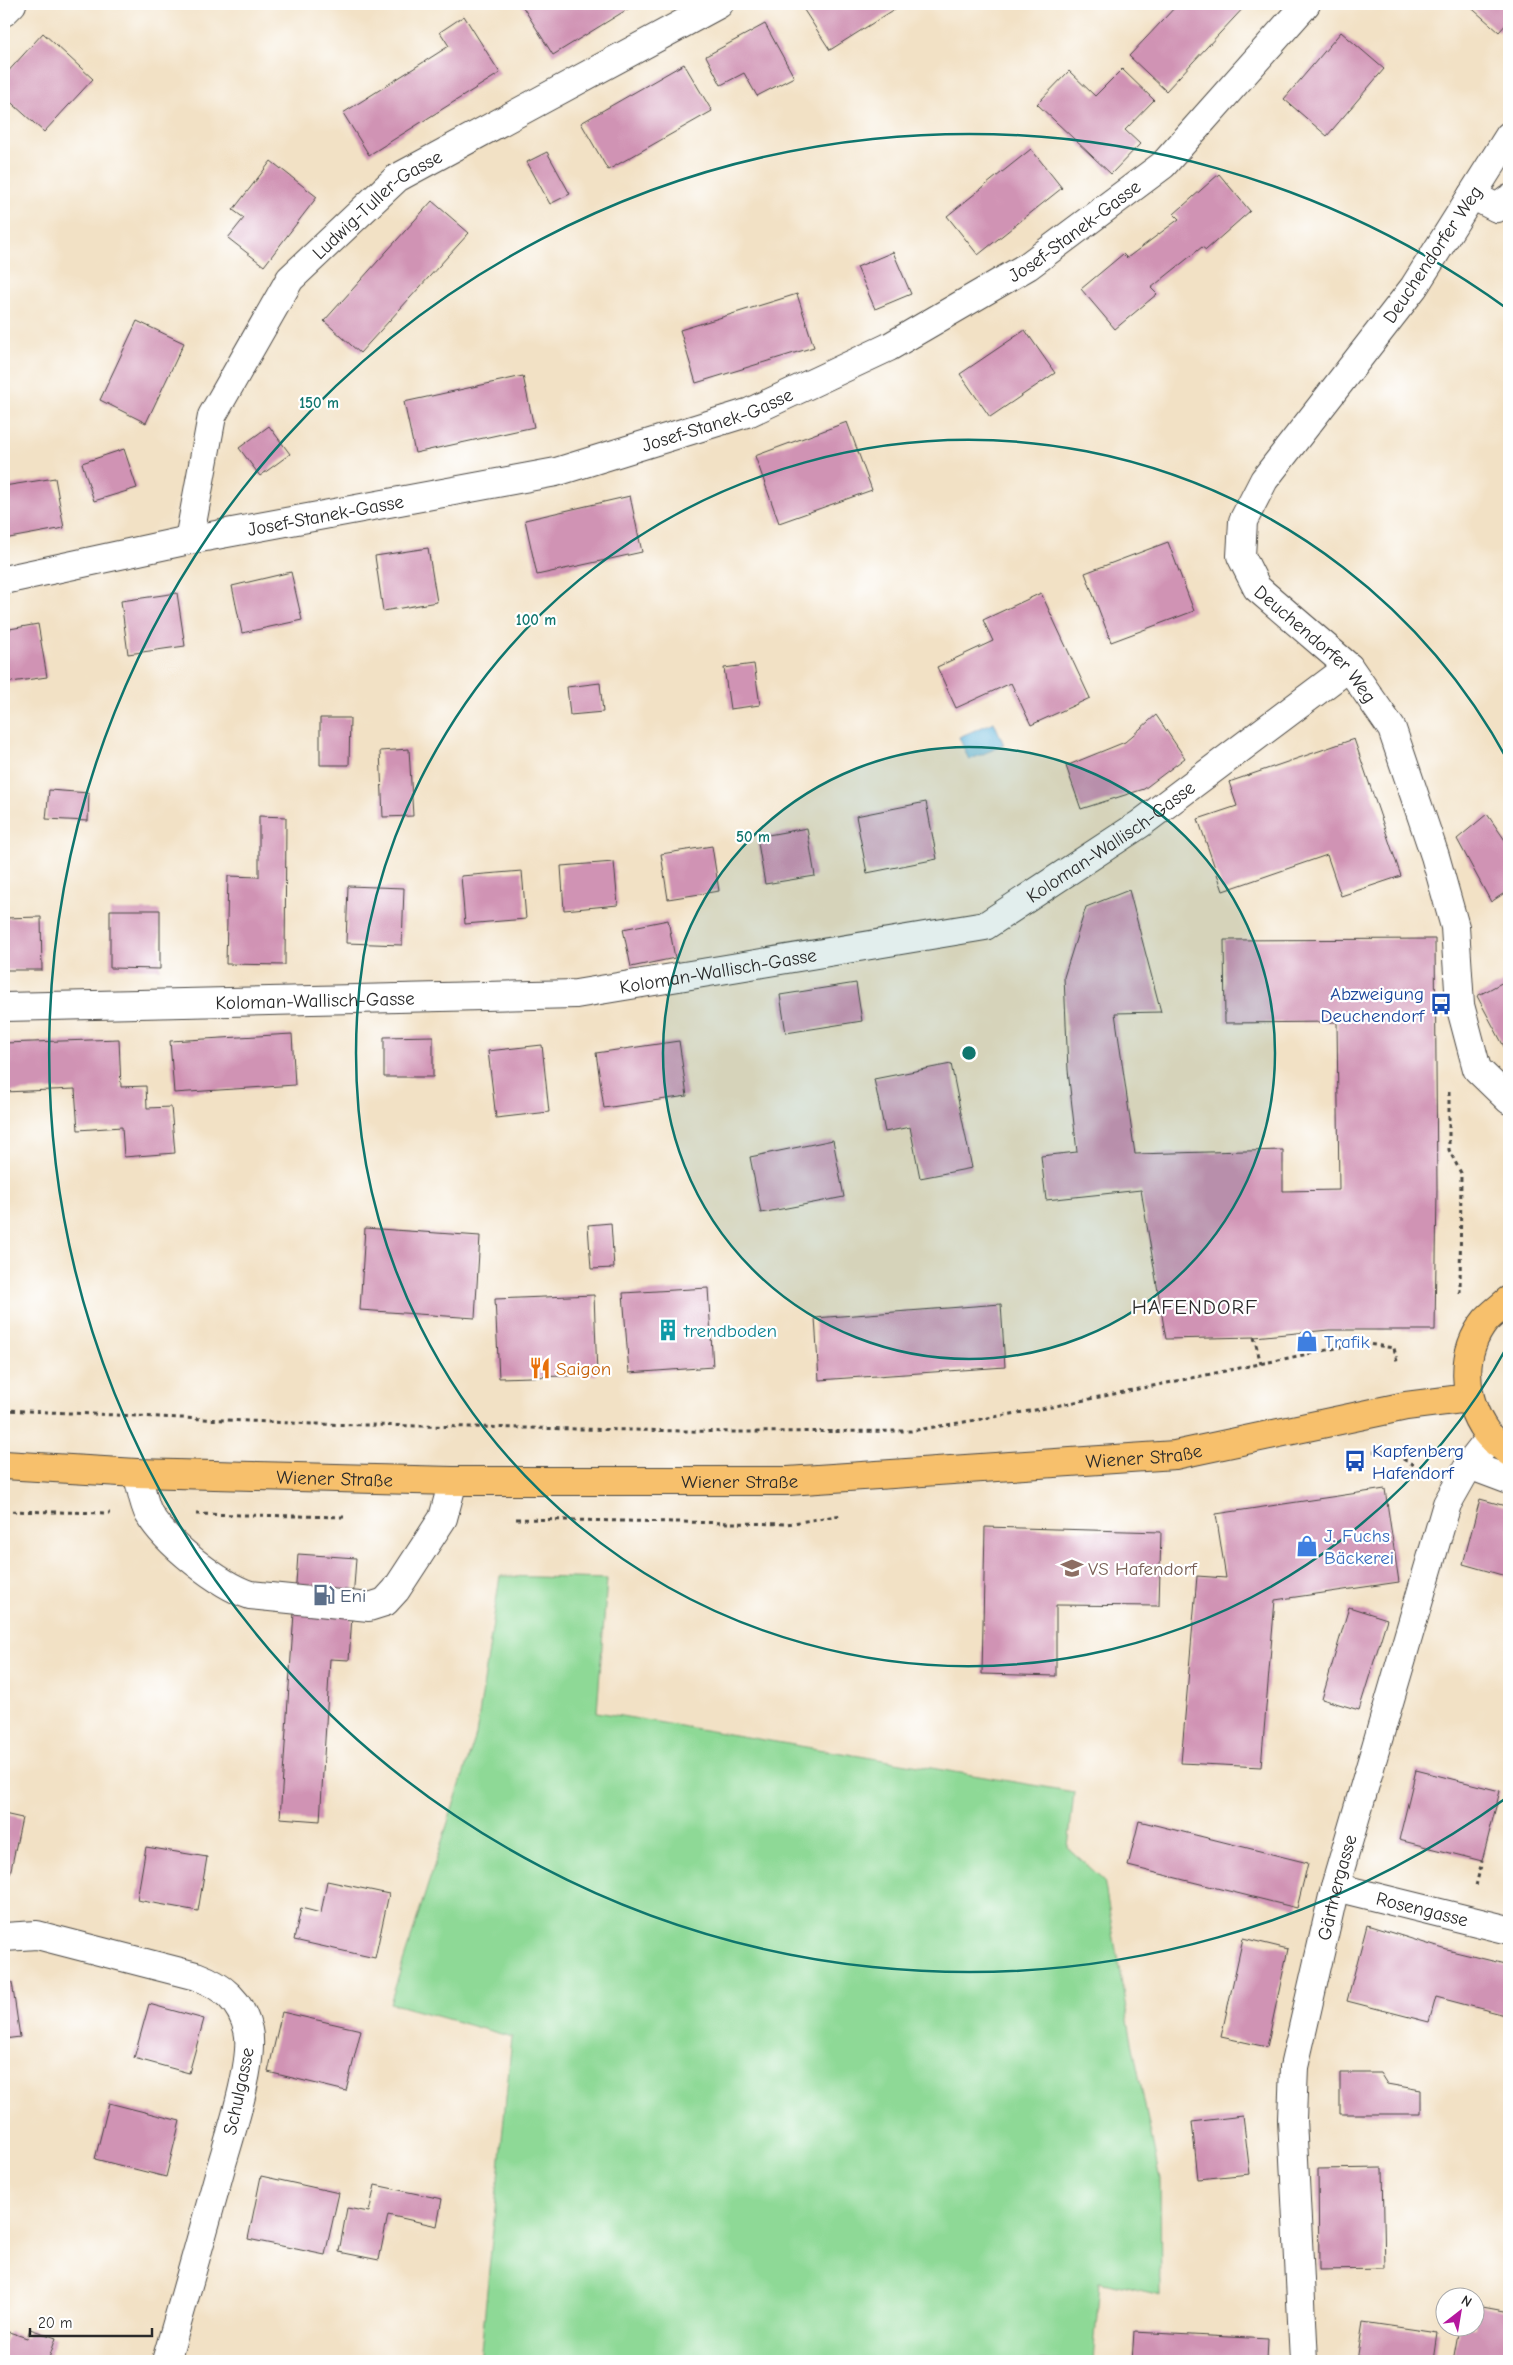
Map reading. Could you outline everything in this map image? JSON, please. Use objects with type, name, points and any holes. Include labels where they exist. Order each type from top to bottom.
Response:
[{"type":"main road","points":[[1500,1445],[1469,1398],[1467,1378],[1470,1352],[1486,1320],[1509,1300]]},
{"type":"main road","name":"Wiener Straße","points":[[4,1465],[137,1473],[453,1481],[788,1481],[1174,1456],[1406,1406],[1469,1398]]},
{"type":"street","points":[[4,12],[12,4]]},
{"type":"street","name":"Ludwig-Tuller-Gasse","points":[[189,540],[212,416],[290,279],[397,178],[719,4]]},
{"type":"street","name":"Josef-Stanek-Gasse","points":[[4,580],[189,540],[556,472],[750,412],[889,347],[1028,266],[1162,165],[1306,4]]},
{"type":"street","name":"Deuchendorfer Weg","points":[[1505,144],[1414,287],[1264,480],[1243,521],[1241,556],[1257,588],[1350,667],[1392,729],[1435,856],[1455,927],[1460,1005],[1477,1069],[1509,1100]]},
{"type":"street","points":[[1472,196],[1497,208],[1509,199]]},
{"type":"street","name":"Koloman-Wallisch-Gasse","points":[[4,1007],[576,994],[985,926],[1140,824],[1350,667]]},
{"type":"street","name":"Gärtnergasse","points":[[1304,2361],[1292,2120],[1294,2067],[1335,1887],[1447,1504],[1469,1464],[1500,1445]]},
{"type":"street","points":[[1469,1464],[1509,1480]]},
{"type":"street","points":[[137,1473],[148,1514],[172,1541],[197,1564],[240,1591],[250,1594],[369,1607],[385,1602],[396,1590],[443,1518],[453,1481]]},
{"type":"street","name":"Rosengasse","points":[[1335,1887],[1509,1930]]},
{"type":"street","name":"Schulgasse","points":[[4,1937],[37,1935],[196,1976],[213,1982],[228,1993],[241,2008],[249,2031],[250,2048],[238,2108],[166,2361]]},
{"type":"path","points":[[1450,1084],[1449,1150],[1461,1173],[1460,1305]]},
{"type":"path","points":[[1254,1337],[1261,1364]]},
{"type":"path","points":[[4,1410],[324,1424],[738,1432],[910,1431],[1041,1409],[1361,1343],[1394,1348],[1397,1361]]},
{"type":"green space","points":[[500,1576],[607,1579],[597,1712],[1074,1792],[1068,1848],[1104,1880],[1130,2032],[1160,2180],[1161,2295],[1100,2281],[1093,2361],[480,2361],[512,2037],[390,2003],[476,1735]]},
{"type":"water","points":[[994,722],[1004,745],[969,760],[959,737]]},
{"type":"building","points":[[521,4],[636,4],[553,55]]},
{"type":"building","points":[[808,4],[903,4],[830,50],[802,7]]},
{"type":"building","points":[[1178,4],[1247,4],[1166,91],[1129,56]]},
{"type":"building","points":[[1467,4],[1509,4],[1509,21],[1499,32]]},
{"type":"building","points":[[464,16],[500,73],[369,155],[343,113],[449,46],[440,32]]},
{"type":"building","points":[[765,24],[794,77],[757,96],[744,73],[721,85],[706,56]]},
{"type":"building","points":[[1341,32],[1384,69],[1327,136],[1284,99]]},
{"type":"building","points":[[43,33],[93,79],[44,132],[4,96],[4,76]]},
{"type":"building","points":[[684,64],[712,111],[608,170],[581,123]]},
{"type":"building","points":[[1122,69],[1154,100],[1125,130],[1140,144],[1111,174],[1037,104],[1069,71],[1095,96]]},
{"type":"building","points":[[1031,149],[1062,188],[978,255],[947,216]]},
{"type":"building","points":[[547,152],[570,194],[550,204],[527,162]]},
{"type":"building","points":[[271,161],[317,197],[264,266],[228,238],[244,218],[233,210]]},
{"type":"building","points":[[1219,174],[1250,211],[1206,250],[1202,247],[1151,288],[1157,294],[1115,329],[1081,289],[1123,254],[1127,258],[1179,219],[1174,214]]},
{"type":"building","points":[[432,201],[469,233],[360,353],[324,321]]},
{"type":"building","points":[[893,252],[911,294],[875,309],[857,267]]},
{"type":"building","points":[[797,294],[814,347],[696,383],[680,330]]},
{"type":"building","points":[[137,321],[184,343],[146,423],[100,400]]},
{"type":"building","points":[[1025,330],[1055,373],[990,417],[960,374]]},
{"type":"building","points":[[523,376],[534,427],[415,453],[404,402]]},
{"type":"building","points":[[847,422],[872,490],[779,523],[755,456]]},
{"type":"building","points":[[269,426],[290,454],[260,476],[239,448]]},
{"type":"building","points":[[124,449],[137,488],[94,501],[82,463]]},
{"type":"building","points":[[55,478],[64,528],[4,539],[4,486]]},
{"type":"building","points":[[630,496],[642,552],[537,575],[525,520]]},
{"type":"building","points":[[1168,542],[1194,611],[1111,642],[1085,573]]},
{"type":"building","points":[[428,548],[437,602],[383,611],[375,556]]},
{"type":"building","points":[[291,572],[302,620],[242,633],[232,586]]},
{"type":"building","points":[[177,593],[185,646],[128,654],[121,601]]},
{"type":"building","points":[[1041,593],[1090,698],[1031,725],[1011,683],[956,708],[937,667],[993,641],[983,620]]},
{"type":"building","points":[[38,624],[47,677],[4,683],[4,630]]},
{"type":"building","points":[[754,664],[760,705],[730,709],[724,668]]},
{"type":"building","points":[[600,683],[603,712],[570,715],[567,687]]},
{"type":"building","points":[[1156,715],[1185,758],[1144,789],[1081,809],[1066,766],[1125,742]]},
{"type":"building","points":[[320,718],[350,718],[349,765],[320,765]]},
{"type":"building","points":[[1354,739],[1401,876],[1341,896],[1327,855],[1223,891],[1198,819],[1237,806],[1229,782]]},
{"type":"building","points":[[409,749],[413,816],[383,817],[380,751]]},
{"type":"building","points":[[49,790],[89,793],[88,821],[46,819]]},
{"type":"building","points":[[926,802],[937,859],[867,873],[856,816]]},
{"type":"building","points":[[1487,814],[1509,846],[1509,890],[1491,902],[1457,839]]},
{"type":"building","points":[[259,816],[286,817],[285,965],[226,964],[228,876],[259,877]]},
{"type":"building","points":[[807,828],[815,876],[765,884],[757,837]]},
{"type":"building","points":[[712,846],[719,891],[668,899],[661,854]]},
{"type":"building","points":[[614,862],[618,905],[564,910],[561,866]]},
{"type":"building","points":[[522,871],[526,919],[465,924],[461,876]]},
{"type":"building","points":[[348,886],[404,888],[402,945],[346,943]]},
{"type":"building","points":[[1129,890],[1161,1012],[1115,1013],[1135,1154],[1283,1150],[1283,1191],[1339,1190],[1337,1022],[1225,1023],[1224,940],[1435,939],[1437,1189],[1435,1330],[1329,1330],[1254,1337],[1166,1339],[1141,1190],[1046,1200],[1041,1156],[1077,1152],[1068,1070],[1064,977],[1086,907]]},
{"type":"building","points":[[110,910],[160,910],[160,969],[110,968]]},
{"type":"building","points":[[41,917],[42,970],[4,970],[4,918]]},
{"type":"building","points":[[668,920],[675,958],[631,967],[623,929]]},
{"type":"building","points":[[1509,979],[1509,1056],[1477,996]]},
{"type":"building","points":[[856,983],[862,1021],[786,1033],[780,995]]},
{"type":"building","points":[[292,1034],[295,1085],[174,1093],[170,1041]]},
{"type":"building","points":[[433,1036],[433,1077],[384,1077],[384,1037]]},
{"type":"building","points":[[119,1039],[121,1087],[146,1086],[147,1108],[171,1107],[175,1153],[124,1157],[122,1127],[78,1130],[75,1089],[4,1092],[4,1043]]},
{"type":"building","points":[[679,1041],[687,1096],[604,1108],[596,1053]]},
{"type":"building","points":[[542,1045],[549,1112],[496,1118],[488,1051]]},
{"type":"building","points":[[951,1064],[972,1168],[920,1178],[910,1127],[885,1132],[874,1079]]},
{"type":"building","points":[[833,1140],[844,1197],[761,1213],[750,1157]]},
{"type":"building","points":[[611,1223],[614,1268],[591,1269],[588,1225]]},
{"type":"building","points":[[365,1228],[480,1236],[475,1318],[360,1310]]},
{"type":"building","name":"trendboden","points":[[708,1288],[713,1367],[629,1373],[623,1293]]},
{"type":"building","points":[[594,1295],[597,1375],[499,1378],[495,1299]]},
{"type":"building","points":[[1001,1304],[1005,1367],[819,1380],[815,1318]]},
{"type":"building","points":[[1385,1489],[1399,1582],[1275,1600],[1261,1767],[1181,1763],[1197,1576],[1226,1578],[1216,1514]]},
{"type":"building","points":[[1480,1499],[1509,1507],[1509,1577],[1463,1564]]},
{"type":"building","name":"VS Hafendorf","points":[[985,1527],[1161,1532],[1159,1606],[1056,1605],[1056,1676],[982,1674]]},
{"type":"building","points":[[298,1554],[356,1558],[349,1660],[330,1659],[320,1821],[280,1818]]},
{"type":"building","points":[[1349,1607],[1387,1619],[1359,1710],[1322,1699]]},
{"type":"building","points":[[1416,1770],[1500,1791],[1482,1861],[1399,1840]]},
{"type":"building","points":[[4,1814],[22,1818],[10,1874],[4,1872]]},
{"type":"building","points":[[1139,1821],[1308,1863],[1297,1908],[1128,1866]]},
{"type":"building","points":[[146,1847],[207,1857],[198,1911],[137,1900]]},
{"type":"building","points":[[327,1881],[389,1894],[375,1958],[294,1940],[301,1908],[321,1913]]},
{"type":"building","points":[[1367,1925],[1447,1950],[1509,1965],[1509,2016],[1436,1997],[1429,2022],[1347,2001]]},
{"type":"building","points":[[1243,1938],[1288,1949],[1267,2047],[1221,2037]]},
{"type":"building","points":[[12,1982],[20,2037],[4,2039],[4,1983]]},
{"type":"building","points":[[149,2004],[204,2019],[189,2073],[134,2058]]},
{"type":"building","points":[[282,2012],[361,2030],[346,2091],[268,2072]]},
{"type":"building","points":[[1340,2073],[1380,2073],[1387,2084],[1421,2090],[1421,2114],[1340,2114]]},
{"type":"building","points":[[109,2103],[180,2121],[166,2177],[95,2159]]},
{"type":"building","points":[[1243,2116],[1250,2174],[1198,2179],[1192,2122]]},
{"type":"building","points":[[1383,2168],[1385,2269],[1319,2270],[1318,2169]]},
{"type":"building","points":[[261,2176],[339,2193],[325,2255],[248,2239]]},
{"type":"building","points":[[375,2185],[442,2199],[437,2226],[388,2215],[379,2260],[339,2252],[347,2208],[369,2212]]},
{"type":"building","points":[[1486,2307],[1509,2311],[1509,2361],[1453,2361],[1457,2338],[1486,2338]]},
{"type":"building","points":[[1363,2322],[1436,2333],[1437,2338],[1434,2361],[1357,2361]]},
{"type":"building","points":[[30,2329],[56,2338],[48,2361],[4,2361],[4,2347],[9,2332],[27,2338]]},
{"type":"building","points":[[1134,2332],[1268,2339],[1267,2361],[1132,2361]]},
{"type":"place","name":"Abzweigung Deuchendorf","points":[[1441,1004]]},
{"type":"place","name":"trendboden","points":[[668,1330]]},
{"type":"place","name":"Trafik","points":[[1307,1341]]},
{"type":"place","name":"Saigon","points":[[540,1368]]},
{"type":"place","name":"Kapfenberg Hafendorf","points":[[1355,1461]]},
{"type":"place","name":"J. Fuchs Bäckerei","points":[[1307,1546]]},
{"type":"place","name":"VS Hafendorf","points":[[1072,1568]]},
{"type":"place","name":"Eni","points":[[324,1595]]},
{"type":"district","name":"HAFENDORF","points":[[1195,1307]]}]
